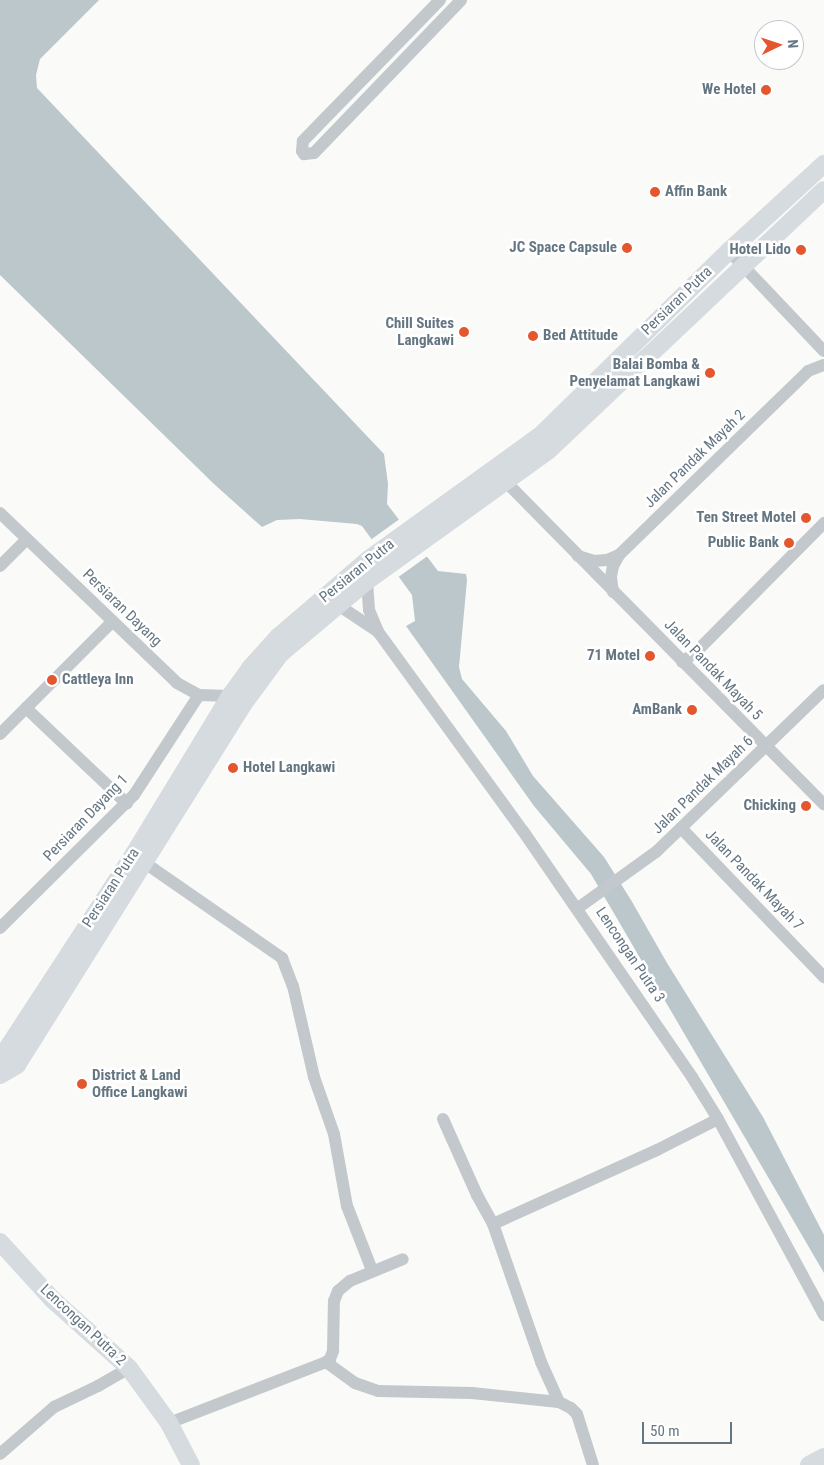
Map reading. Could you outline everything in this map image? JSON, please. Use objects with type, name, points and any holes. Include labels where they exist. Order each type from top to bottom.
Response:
[{"type":"main road","name":"Persiaran Putra","points":[[0,1073],[3,1055],[134,854],[230,696],[250,668],[278,637],[371,571],[542,434],[662,315],[824,164]]},
{"type":"main road","name":"Persiaran Putra","points":[[420,532],[506,482],[574,428],[824,190]]},
{"type":"main road","points":[[662,315],[676,331]]},
{"type":"main road","name":"Persiaran Putra","points":[[0,1073],[17,1065],[260,679],[280,654],[338,605],[371,571]]},
{"type":"main road","name":"Lencongan Putra 2","points":[[0,1242],[52,1299],[129,1368],[169,1423],[188,1464]]},
{"type":"main road","points":[[809,1465],[824,1457]]},
{"type":"street","points":[[440,0],[303,141],[302,151],[304,154],[314,153],[461,0]]},
{"type":"street","points":[[729,251],[824,351]]},
{"type":"street","name":"Jalan Pandak Mayah 2","points":[[614,592],[611,577],[613,566],[619,555],[808,371],[824,365]]},
{"type":"street","name":"Jalan Pandak Mayah 5","points":[[506,482],[824,805]]},
{"type":"street","name":"Persiaran Dayang","points":[[0,513],[177,683],[199,695]]},
{"type":"street","points":[[682,662],[696,652],[824,523]]},
{"type":"street","points":[[0,566],[27,539]]},
{"type":"street","points":[[578,556],[594,560],[607,560],[619,555]]},
{"type":"street","points":[[371,571],[369,610],[380,633]]},
{"type":"street","points":[[338,605],[380,633]]},
{"type":"street","points":[[0,734],[112,622]]},
{"type":"street","name":"Lencongan Putra 3","points":[[380,633],[578,908],[718,1119],[824,1315]]},
{"type":"street","name":"Jalan Pandak Mayah 6","points":[[578,908],[648,858],[766,748],[824,690]]},
{"type":"street","points":[[199,695],[230,696]]},
{"type":"street","name":"Persiaran Dayang 1","points":[[0,928],[127,804],[199,695]]},
{"type":"street","points":[[26,708],[127,804]]},
{"type":"street","name":"Jalan Pandak Mayah 7","points":[[681,828],[824,977]]},
{"type":"street","points":[[145,863],[267,946],[284,962],[293,986],[314,1077],[334,1134],[347,1206],[372,1270]]},
{"type":"street","points":[[443,1119],[476,1195],[493,1224],[541,1362],[559,1402]]},
{"type":"street","points":[[493,1224],[657,1150],[718,1119]]},
{"type":"street","points":[[169,1423],[326,1362],[330,1359],[333,1351],[334,1301],[338,1291],[350,1281],[372,1270],[403,1259]]},
{"type":"street","points":[[326,1362],[355,1383],[378,1391],[472,1393],[559,1402],[571,1408],[577,1414],[593,1465]]},
{"type":"street","points":[[0,1454],[54,1407],[98,1386],[129,1368]]},
{"type":"shaded area","points":[[0,0],[99,0],[40,59],[36,75],[37,88],[384,454],[388,484],[387,504],[438,571],[466,574],[459,667],[462,679],[506,731],[533,776],[604,857],[631,900],[667,963],[763,1117],[824,1235],[824,1273],[591,874],[534,806],[406,626],[415,621],[412,595],[362,526],[300,519],[277,520],[262,527],[214,484],[0,275]]},
{"type":"pier","points":[[401,518],[429,555],[397,578],[369,541]]},
{"type":"place","name":"We Hotel","points":[[766,90]]},
{"type":"place","name":"Affin Bank","points":[[655,192]]},
{"type":"place","name":"JC Space Capsule","points":[[627,248]]},
{"type":"place","name":"Hotel Lido","points":[[801,250]]},
{"type":"place","name":"Chill Suites Langkawi","points":[[464,332]]},
{"type":"place","name":"Bed Attitude","points":[[533,336]]},
{"type":"place","name":"Balai Bomba & Penyelamat Langkawi","points":[[710,373]]},
{"type":"place","name":"Ten Street Motel","points":[[806,518]]},
{"type":"place","name":"Public Bank","points":[[789,543]]},
{"type":"place","name":"71 Motel","points":[[650,656]]},
{"type":"place","name":"Cattleya Inn","points":[[52,680]]},
{"type":"place","name":"AmBank","points":[[692,710]]},
{"type":"place","name":"Hotel Langkawi","points":[[233,768]]},
{"type":"place","name":"Chicking","points":[[806,806]]},
{"type":"place","name":"District & Land Office Langkawi","points":[[82,1084]]}]
